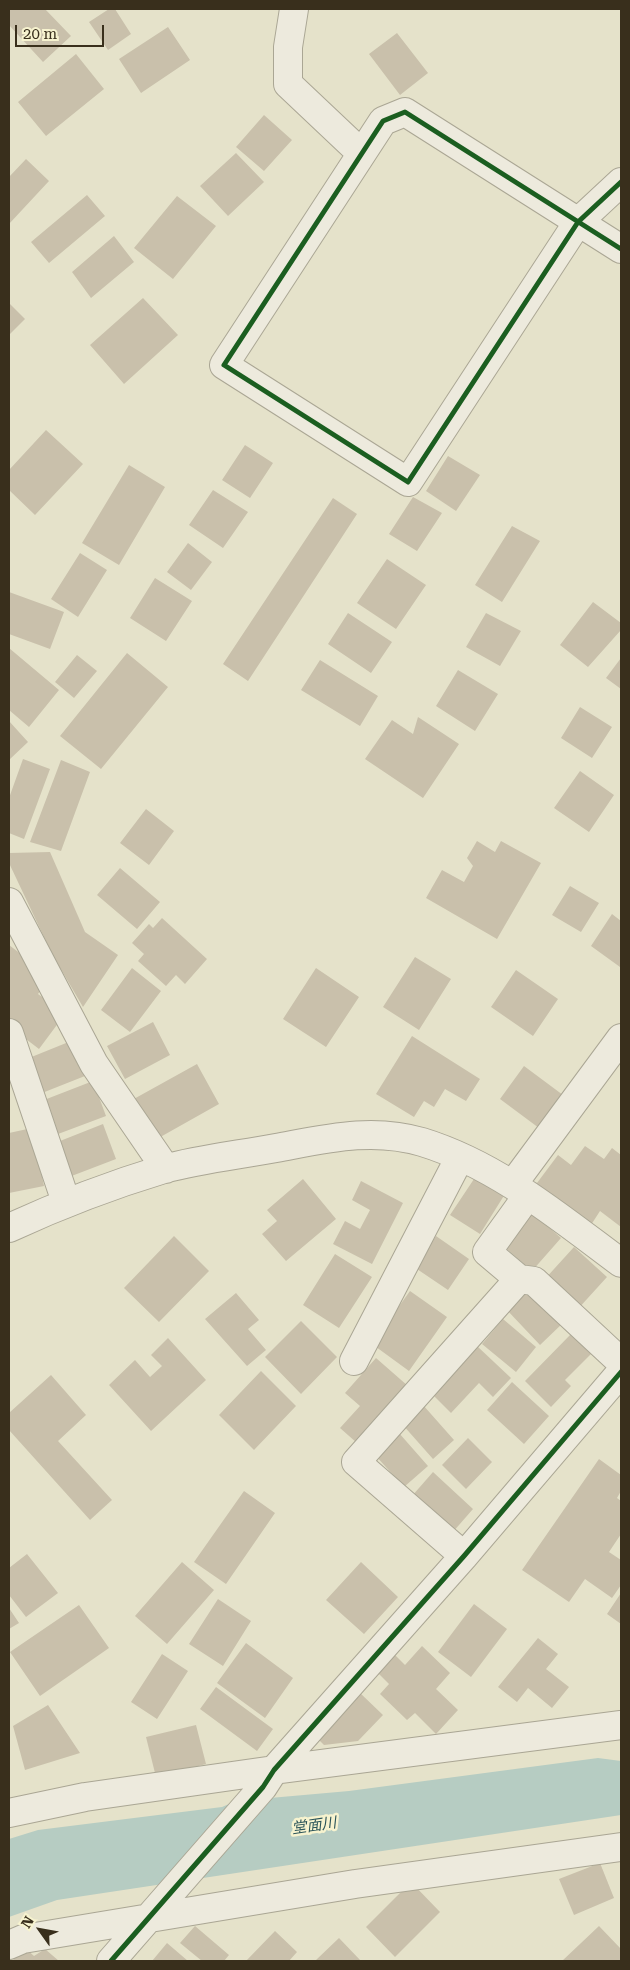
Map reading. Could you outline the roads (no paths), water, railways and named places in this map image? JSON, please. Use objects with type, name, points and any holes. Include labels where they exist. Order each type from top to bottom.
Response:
[{"type":"street","points":[[294,9],[288,47],[288,84],[361,153]]},
{"type":"street","points":[[621,182],[578,222],[408,482],[224,365],[382,121],[404,112],[578,222],[621,250]]},
{"type":"street","points":[[9,902],[94,1064],[166,1169]]},
{"type":"street","points":[[9,1033],[66,1202]]},
{"type":"street","points":[[621,1038],[520,1190],[486,1252],[519,1279],[534,1281],[621,1362]]},
{"type":"street","points":[[9,1228],[66,1202],[166,1169],[356,1134],[392,1135],[422,1142],[460,1157],[520,1190],[621,1263]]},
{"type":"street","points":[[354,1361],[460,1157]]},
{"type":"street","points":[[464,1556],[356,1462],[519,1279]]},
{"type":"street","points":[[111,1961],[268,1778],[464,1556],[621,1372]]},
{"type":"street","points":[[9,1813],[85,1797],[268,1778],[621,1725]]},
{"type":"street","points":[[9,1945],[23,1939],[155,1910],[621,1847]]},
{"type":"water","name":"堂面川","points":[[598,1758],[621,1761],[621,1815],[57,1900],[9,1917],[9,1839],[38,1830],[222,1807],[236,1801],[349,1791]]}]
